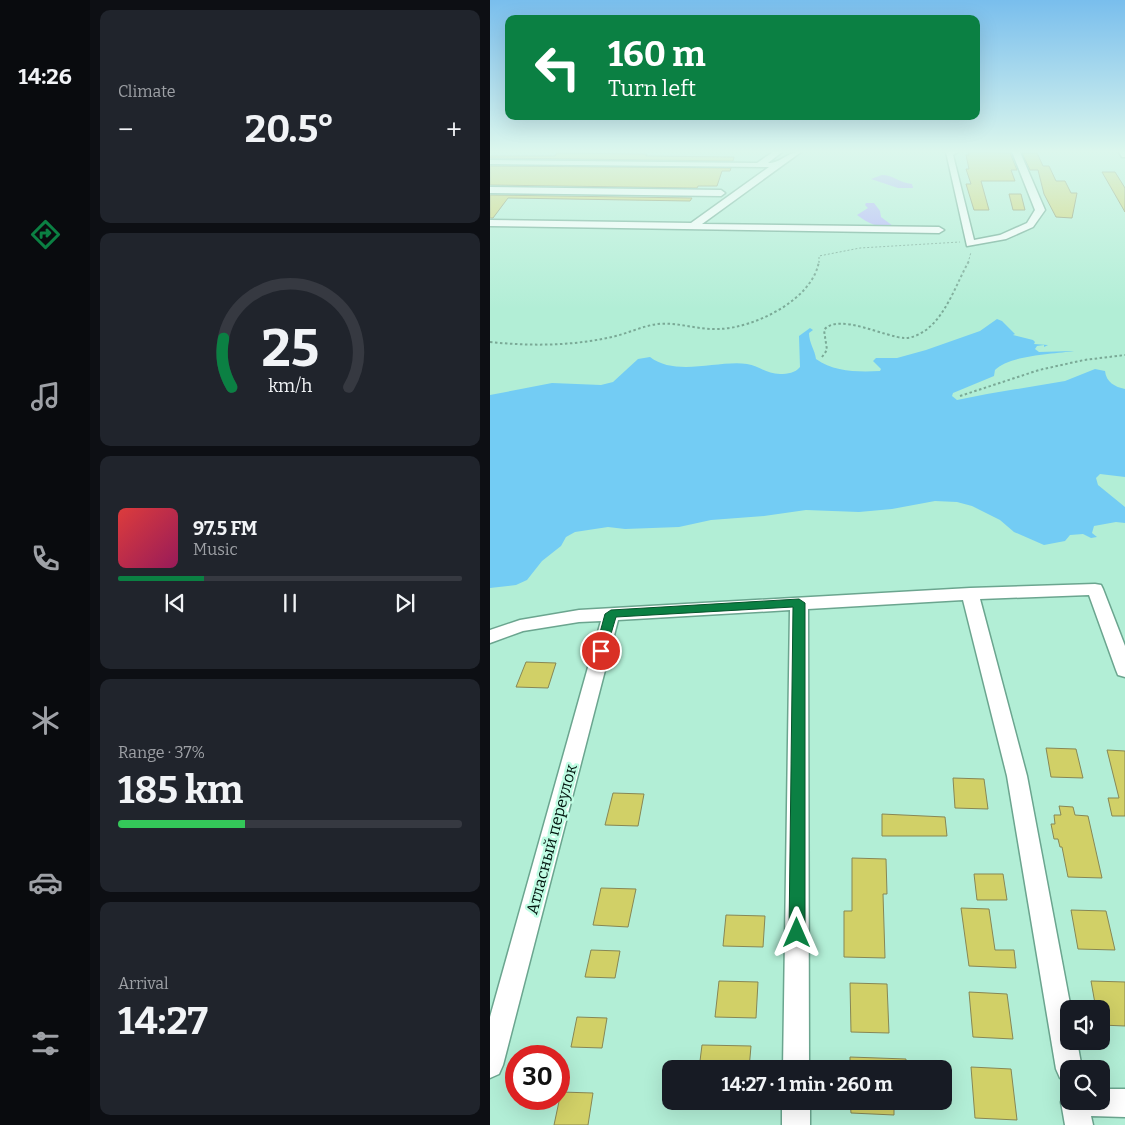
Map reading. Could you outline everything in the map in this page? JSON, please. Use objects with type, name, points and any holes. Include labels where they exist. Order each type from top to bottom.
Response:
[{"type":"street","points":[[693,226],[723,204]]},
{"type":"street","points":[[961,204],[970,244],[1003,237],[1030,225],[1040,210],[1038,204]]},
{"type":"street","points":[[675,226],[690,215]]},
{"type":"street","points":[[490,223],[939,230]]},
{"type":"street","points":[[490,637],[520,626],[579,616],[970,594],[1095,589],[1125,670]]},
{"type":"street","points":[[970,594],[1017,776],[1067,1060]]},
{"type":"street","points":[[796,1060],[799,603]]},
{"type":"street","name":"Атласный переулок","points":[[490,1064],[611,614]]},
{"type":"street","points":[[1110,1105],[1125,1103]]},
{"type":"street","points":[[796,1110],[796,1125]]},
{"type":"path","points":[[490,342],[521,344],[582,342],[618,336],[647,327],[667,324],[706,330],[740,326],[760,321],[770,316],[801,293],[815,276],[819,256],[839,250],[864,246],[927,245],[954,241],[970,244],[971,257],[952,289],[943,311],[919,335],[906,338],[860,327],[834,324],[827,326],[824,330],[827,350],[822,357]]},
{"type":"path","points":[[960,396],[1039,370],[1084,360],[1125,355]]},
{"type":"shaded area","points":[[875,204],[880,211],[881,217],[893,226],[877,226],[857,215],[868,208],[865,205]]},
{"type":"water","points":[[997,319],[1002,321],[1015,334],[1013,335],[1033,340],[1034,344],[1048,345],[1044,347],[1044,345],[1037,346],[1035,349],[1039,352],[1074,351],[1011,361],[995,370],[994,376],[953,393],[952,396],[957,400],[1065,381],[1095,369],[1105,371],[1107,378],[1112,383],[1125,389],[1125,477],[1100,474],[1096,478],[1098,485],[1125,507],[1125,523],[1116,522],[1094,526],[1092,533],[1097,537],[1091,538],[1083,534],[1070,535],[1065,541],[1044,545],[1014,532],[1000,520],[972,506],[957,502],[935,501],[892,509],[859,512],[806,510],[764,516],[711,520],[679,527],[625,529],[608,527],[575,532],[566,537],[561,546],[542,561],[527,580],[516,585],[490,588],[490,395],[552,383],[601,385],[613,382],[638,359],[650,357],[660,363],[672,366],[684,367],[736,363],[755,366],[771,373],[789,373],[796,371],[800,367],[799,336],[810,328],[813,330],[809,333],[809,337],[816,359],[838,369],[880,371],[881,369],[873,361],[876,358],[897,358],[926,350],[980,331]]},
{"type":"building","points":[[490,204],[503,204],[493,218],[490,218]]},
{"type":"building","points":[[972,204],[987,204],[989,210],[974,210]]},
{"type":"building","points":[[1012,204],[1024,204],[1025,210],[1013,210]]},
{"type":"building","points":[[1049,204],[1075,204],[1072,218],[1056,217]]},
{"type":"building","points":[[1121,204],[1125,204],[1125,212]]},
{"type":"building","points":[[526,662],[556,663],[548,688],[516,687]]},
{"type":"building","points":[[1046,748],[1076,749],[1083,778],[1051,777]]},
{"type":"building","points":[[1107,750],[1125,751],[1125,816],[1112,816],[1108,798],[1119,798]]},
{"type":"building","points":[[953,778],[984,779],[988,809],[955,808]]},
{"type":"building","points":[[613,793],[644,794],[638,826],[605,825]]},
{"type":"building","points":[[1059,806],[1073,807],[1075,815],[1088,816],[1102,878],[1068,877],[1062,847],[1060,847],[1058,839],[1054,839],[1051,824],[1055,824],[1054,815],[1061,815]]},
{"type":"building","points":[[882,814],[945,817],[947,836],[882,836]]},
{"type":"building","points":[[852,858],[886,859],[887,894],[883,894],[885,958],[844,957],[844,911],[852,911]]},
{"type":"building","points":[[974,874],[1003,874],[1007,900],[977,900]]},
{"type":"building","points":[[601,888],[636,889],[628,927],[593,925]]},
{"type":"building","points":[[961,908],[989,909],[995,950],[1014,950],[1016,968],[969,966]]},
{"type":"building","points":[[1071,910],[1106,911],[1115,950],[1078,949]]},
{"type":"building","points":[[726,915],[765,916],[763,947],[723,946]]},
{"type":"building","points":[[591,950],[620,951],[615,978],[585,977]]},
{"type":"building","points":[[719,981],[758,982],[756,1018],[715,1017]]},
{"type":"building","points":[[1091,981],[1125,982],[1125,1026],[1110,1025],[1110,1000],[1094,1000]]},
{"type":"building","points":[[850,983],[887,984],[889,1033],[851,1032]]},
{"type":"building","points":[[969,992],[1007,994],[1013,1039],[973,1037]]},
{"type":"building","points":[[577,1017],[607,1018],[602,1048],[571,1047]]},
{"type":"building","points":[[702,1045],[751,1046],[750,1060],[700,1060]]},
{"type":"building","points":[[850,1057],[906,1059],[906,1060],[850,1060]]},
{"type":"building","points":[[971,1067],[1011,1069],[1017,1120],[975,1118]]},
{"type":"building","points":[[570,1092],[593,1093],[588,1125],[554,1125],[557,1110],[570,1110]]},
{"type":"building","points":[[851,1110],[894,1110],[894,1115],[851,1113]]},
{"type":"route","points":[[601,651],[611,614],[799,603],[797,933]]}]
